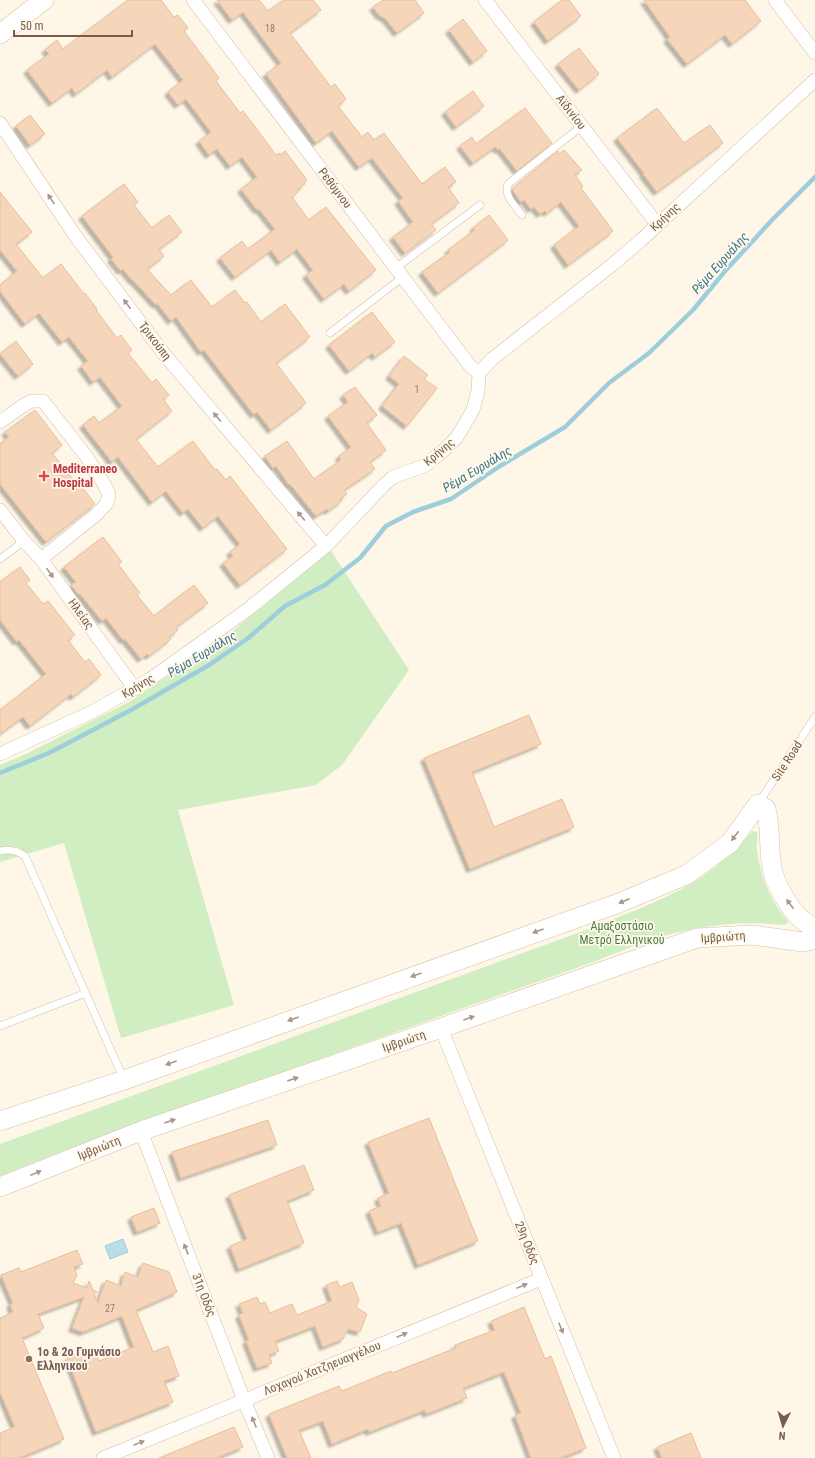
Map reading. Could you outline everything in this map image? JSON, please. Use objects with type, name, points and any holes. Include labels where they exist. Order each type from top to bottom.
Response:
[{"type":"street","points":[[0,34],[44,0]]},
{"type":"street","name":"Ρεθύμνου","points":[[193,0],[470,366],[479,373]]},
{"type":"street","name":"Αϊδινίου","points":[[485,0],[657,224]]},
{"type":"street","points":[[775,0],[815,53]]},
{"type":"street","name":"Κρήνης","points":[[0,754],[92,712],[135,689],[247,610],[326,546],[393,477],[424,466],[442,452],[457,437],[473,410],[478,391],[479,373],[492,359],[612,265],[815,80]]},
{"type":"street","name":"Τρικούπη","points":[[0,123],[74,234],[164,354],[326,546]]},
{"type":"street","points":[[0,422],[32,401],[43,401],[86,456],[109,494],[108,503],[97,514],[40,560]]},
{"type":"street","name":"Ηλείας","points":[[0,510],[40,560],[135,689]]},
{"type":"street","points":[[0,1121],[124,1080],[619,903],[686,875],[730,843],[758,804],[766,808],[768,817],[774,876],[786,898],[800,918],[814,929],[815,933]]},
{"type":"street","name":"Ιμβριώτη","points":[[0,1187],[141,1130],[441,1028],[697,938],[752,935],[803,942],[812,940],[815,936]]},
{"type":"street","name":"29η Οδός","points":[[441,1028],[614,1458]]},
{"type":"street","name":"31η Οδός","points":[[141,1130],[244,1400],[268,1458]]},
{"type":"street","name":"Λοχαγού Χατζηευαγγέλου","points":[[103,1458],[541,1279]]},
{"type":"lane","points":[[522,215],[506,191],[508,184],[582,126]]},
{"type":"lane","points":[[330,333],[480,205]]},
{"type":"lane","points":[[0,559],[24,541]]},
{"type":"lane","name":"Site Road","points":[[758,804],[815,717]]},
{"type":"lane","points":[[0,851],[17,850],[25,856],[124,1080]]},
{"type":"lane","points":[[0,1026],[86,993]]},
{"type":"green space","points":[[331,551],[409,670],[342,765],[316,785],[178,810],[234,1005],[121,1038],[64,843],[0,862],[0,765],[26,754],[129,702],[214,646]]},
{"type":"green space","name":"Αμαξοστάσιο Μετρό Ελληνικού","points":[[753,831],[757,832],[758,859],[763,878],[771,897],[788,921],[788,923],[784,925],[750,923],[716,925],[683,931],[651,940],[596,961],[97,1138],[0,1176],[0,1144],[586,930],[640,908],[680,890],[709,872]]},
{"type":"water","points":[[123,1239],[128,1252],[110,1259],[105,1246]]},
{"type":"building","points":[[128,0],[161,0],[174,17],[178,15],[188,28],[184,31],[219,78],[216,81],[240,113],[243,111],[276,155],[279,153],[280,155],[285,151],[307,180],[292,197],[309,220],[326,207],[376,270],[349,291],[344,284],[324,299],[306,275],[313,270],[297,249],[280,262],[271,250],[235,277],[220,258],[242,241],[248,249],[275,229],[259,209],[257,210],[241,189],[257,177],[242,157],[230,166],[217,149],[209,155],[199,141],[211,132],[186,99],[178,105],[168,92],[183,80],[155,44],[112,77],[107,70],[76,94],[72,88],[52,103],[27,70],[49,54],[45,50],[57,40],[63,49]]},
{"type":"building","points":[[217,0],[259,0],[268,11],[283,0],[313,0],[321,10],[290,33],[331,87],[335,84],[346,99],[338,106],[362,137],[368,132],[374,140],[384,133],[422,184],[445,167],[456,182],[448,187],[459,203],[431,224],[436,230],[405,253],[393,237],[413,222],[398,201],[403,198],[372,158],[359,167],[332,131],[316,143],[266,74],[281,63],[243,12],[232,20]]},
{"type":"building","points":[[383,0],[415,0],[424,13],[397,33],[386,19],[379,15],[373,7]]},
{"type":"building","points":[[562,0],[569,0],[581,16],[548,41],[534,22]]},
{"type":"building","points":[[644,0],[745,0],[761,21],[732,44],[725,35],[687,64],[667,39],[670,37]]},
{"type":"building","points":[[463,19],[487,51],[473,62],[449,30]]},
{"type":"building","points":[[579,48],[599,74],[579,90],[558,64]]},
{"type":"building","points":[[473,91],[484,106],[456,127],[445,112]]},
{"type":"building","points":[[525,108],[552,143],[517,171],[500,149],[498,150],[495,147],[473,163],[460,146],[472,137],[476,144]]},
{"type":"building","points":[[657,108],[684,143],[710,125],[723,143],[657,192],[617,138]]},
{"type":"building","points":[[30,115],[45,134],[30,145],[16,126]]},
{"type":"building","points":[[564,150],[582,170],[575,175],[583,186],[581,188],[613,231],[568,265],[554,245],[579,226],[561,202],[547,213],[545,211],[540,214],[534,207],[531,209],[524,200],[521,202],[512,189],[558,151],[559,154]]},
{"type":"building","points":[[124,184],[138,202],[134,205],[152,228],[169,215],[182,232],[159,249],[164,256],[147,269],[171,295],[191,280],[212,307],[235,290],[245,303],[247,302],[261,322],[285,304],[310,337],[276,363],[306,403],[271,430],[257,412],[254,415],[204,350],[201,352],[176,317],[171,321],[157,303],[156,305],[123,269],[121,271],[111,259],[113,257],[82,216]]},
{"type":"building","points":[[0,192],[32,232],[16,244],[43,278],[61,264],[84,294],[85,293],[117,338],[121,335],[132,350],[128,353],[152,383],[156,379],[169,395],[163,399],[172,411],[136,439],[158,467],[193,441],[215,470],[217,469],[226,480],[230,476],[287,549],[240,585],[223,563],[233,556],[230,552],[240,544],[218,516],[203,528],[188,509],[183,513],[166,491],[152,502],[118,457],[112,462],[83,425],[94,416],[99,423],[122,406],[100,377],[93,382],[81,366],[88,361],[69,337],[62,342],[39,313],[25,324],[0,291],[0,285],[17,271],[0,250]]},
{"type":"building","points":[[489,215],[508,240],[438,293],[422,272],[450,252],[448,250],[475,230],[473,228]]},
{"type":"building","points":[[372,312],[395,342],[375,357],[372,353],[349,371],[329,345]]},
{"type":"building","points":[[16,341],[33,364],[18,376],[0,354]]},
{"type":"building","points":[[404,356],[428,375],[424,379],[437,388],[407,426],[382,406],[399,384],[389,376]]},
{"type":"building","points":[[355,387],[377,415],[367,423],[386,450],[370,462],[375,469],[344,490],[347,494],[340,499],[342,501],[328,511],[327,509],[316,516],[290,484],[289,485],[276,466],[273,468],[265,456],[287,441],[314,479],[341,460],[339,456],[351,447],[328,416],[348,402],[343,395]]},
{"type":"building","name":"Mediterraneo Hospital","points":[[35,410],[62,445],[52,453],[77,484],[79,483],[95,504],[46,542],[0,484],[0,444],[9,437],[5,432]]},
{"type":"building","points":[[103,537],[122,562],[118,564],[140,593],[137,595],[154,616],[194,585],[208,603],[176,627],[178,630],[169,637],[171,639],[149,656],[147,654],[141,659],[125,639],[123,640],[106,618],[102,621],[80,594],[79,595],[71,585],[76,582],[64,567]]},
{"type":"building","points":[[20,567],[30,580],[26,583],[43,604],[48,601],[75,635],[68,640],[85,662],[89,659],[101,675],[73,697],[71,694],[30,726],[23,717],[0,734],[0,710],[46,674],[19,640],[17,642],[0,620],[0,582]]},
{"type":"building","points":[[529,715],[541,744],[472,772],[494,827],[562,799],[574,827],[470,869],[424,758]]},
{"type":"building","points":[[429,1118],[478,1241],[418,1265],[401,1223],[378,1232],[369,1211],[381,1206],[378,1198],[389,1193],[368,1142]]},
{"type":"building","points":[[268,1120],[277,1145],[181,1178],[172,1152]]},
{"type":"building","points":[[304,1165],[314,1190],[287,1201],[304,1243],[239,1269],[230,1246],[247,1239],[229,1195]]},
{"type":"building","points":[[154,1208],[160,1223],[137,1232],[131,1217]]},
{"type":"building","points":[[77,1250],[83,1264],[74,1267],[77,1275],[73,1283],[87,1288],[89,1281],[93,1290],[97,1292],[94,1293],[98,1303],[106,1280],[121,1286],[125,1272],[138,1277],[143,1263],[169,1272],[177,1292],[136,1310],[153,1352],[168,1346],[179,1376],[164,1381],[173,1402],[96,1432],[67,1358],[94,1347],[99,1361],[134,1347],[122,1316],[83,1332],[72,1328],[84,1297],[38,1314],[44,1328],[22,1338],[64,1439],[19,1458],[0,1458],[0,1433],[15,1427],[0,1392],[0,1318],[13,1312],[10,1304],[13,1303],[1,1275],[19,1268],[21,1272]]},
{"type":"building","points":[[337,1281],[340,1287],[352,1282],[359,1300],[356,1307],[367,1314],[360,1332],[348,1329],[343,1339],[323,1347],[315,1326],[275,1341],[279,1351],[269,1355],[272,1363],[257,1368],[246,1341],[249,1340],[239,1315],[243,1313],[239,1304],[257,1297],[260,1304],[265,1302],[270,1313],[292,1304],[297,1315],[332,1301],[326,1285]]},
{"type":"building","points":[[524,1307],[545,1359],[551,1356],[586,1448],[560,1458],[531,1458],[515,1415],[521,1413],[504,1372],[463,1388],[467,1398],[426,1414],[425,1410],[369,1432],[368,1429],[332,1444],[323,1421],[299,1430],[311,1458],[287,1458],[269,1414],[339,1386],[342,1391],[391,1371],[392,1373],[456,1348],[455,1345],[495,1330],[491,1321]]},
{"type":"building","points":[[234,1427],[243,1447],[216,1458],[159,1458]]},
{"type":"building","points":[[691,1433],[701,1458],[662,1458],[657,1447]]},
{"type":"waterway","name":"Ρέμα Ευρυάλης","points":[[0,773],[49,753],[131,710],[209,665],[247,639],[285,606],[325,585],[360,558],[386,526],[413,512],[451,499],[500,466],[565,427],[609,383],[649,353],[693,310],[726,270],[773,219],[815,177]]},
{"type":"place","name":"Mediterraneo Hospital","points":[[44,476]]},
{"type":"place","name":"1ο & 2ο Γυμνάσιο Ελληνικού","points":[[29,1359]]}]
